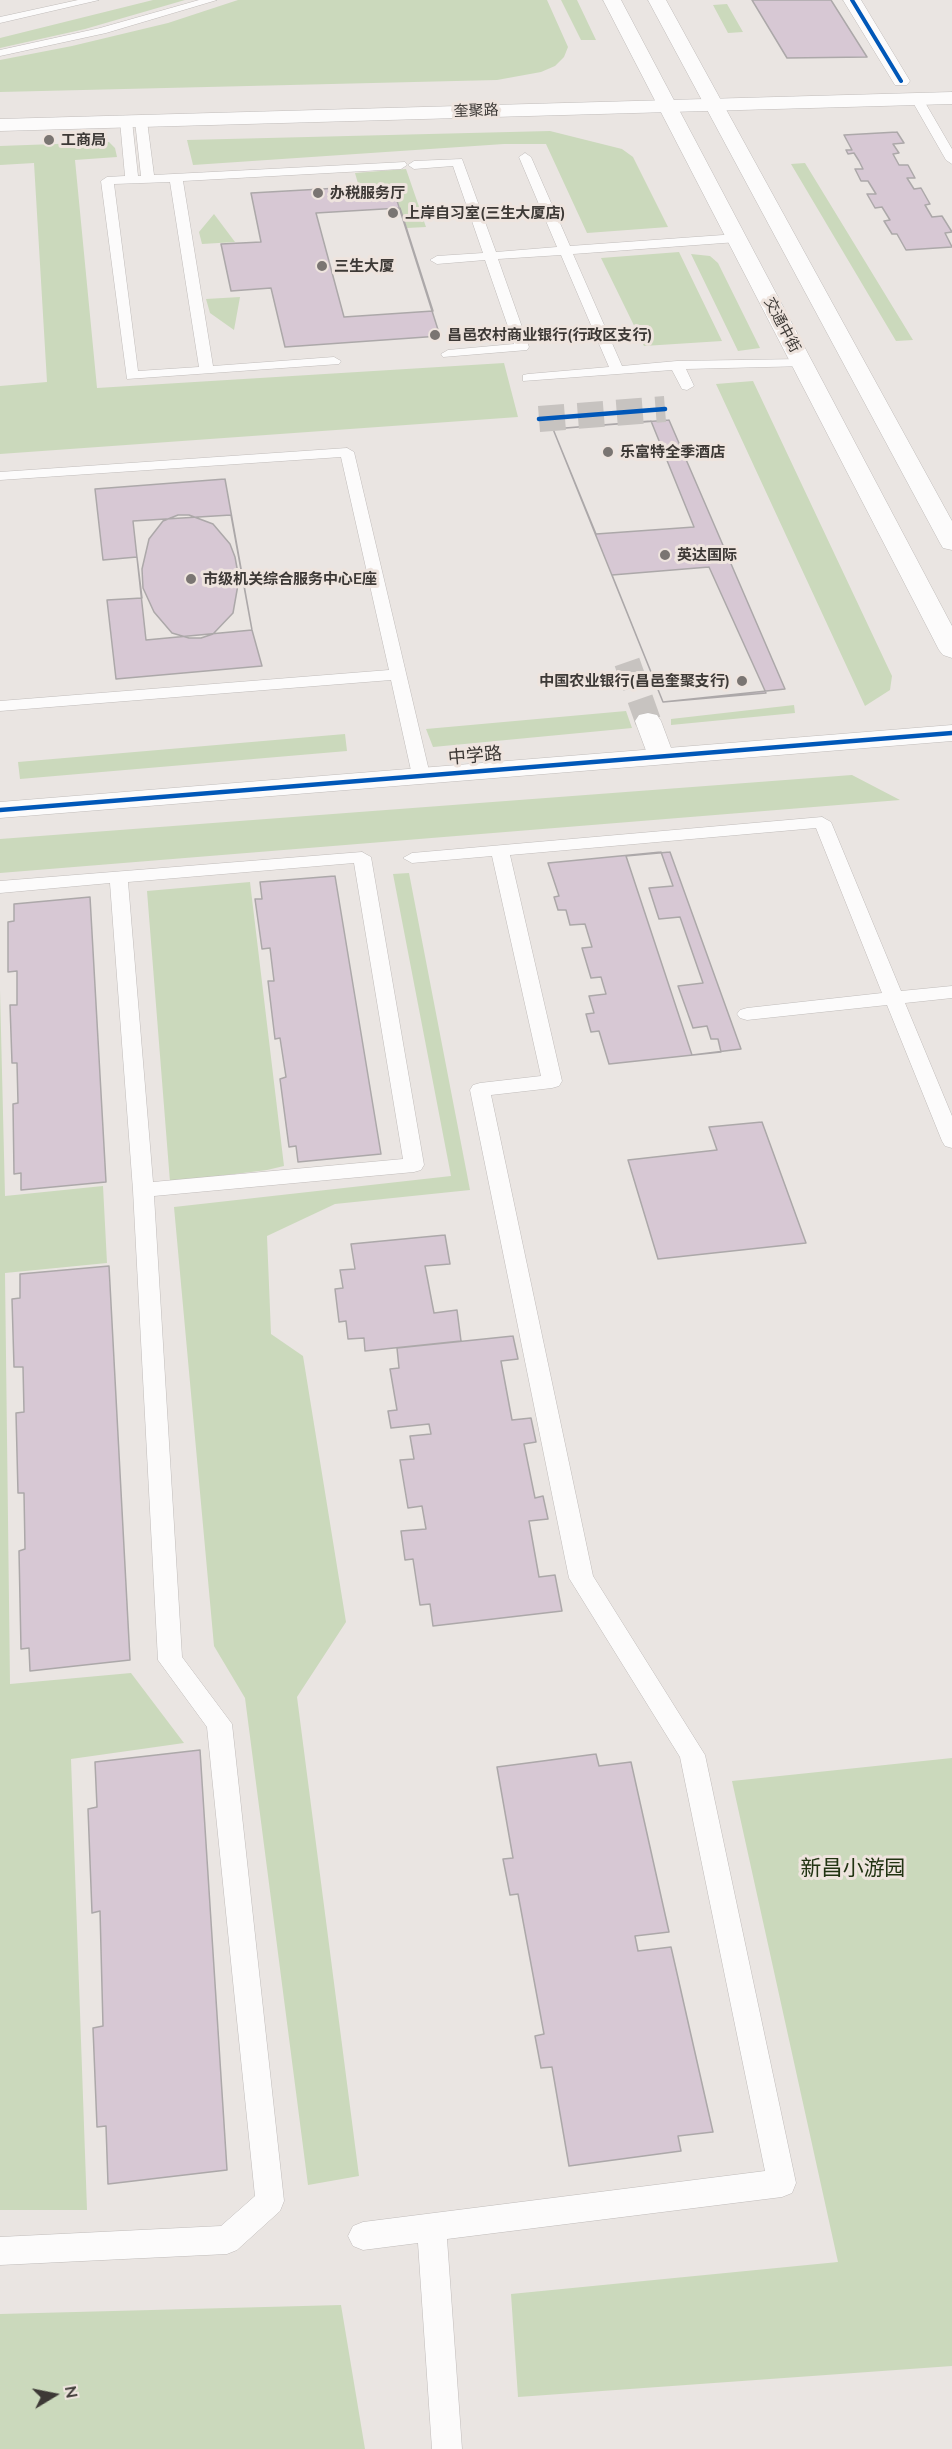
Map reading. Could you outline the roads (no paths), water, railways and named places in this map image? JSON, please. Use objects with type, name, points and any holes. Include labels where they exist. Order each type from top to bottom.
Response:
[{"type":"main road","name":"交通中街","points":[[612,0],[952,650]]},
{"type":"main road","points":[[657,0],[952,543]]},
{"type":"main road","points":[[852,0],[902,81]]},
{"type":"main road","name":"奎聚路","points":[[708,96],[902,81],[952,80]]},
{"type":"main road","name":"奎聚路","points":[[286,98],[708,96],[952,98]]},
{"type":"main road","name":"奎聚路","points":[[0,125],[663,97]]},
{"type":"main road","points":[[648,721],[661,756]]},
{"type":"main road","name":"中学路","points":[[0,810],[952,733]]},
{"type":"lane","points":[[0,20],[93,0]]},
{"type":"lane","points":[[0,53],[102,31],[211,0]]},
{"type":"lane","points":[[917,99],[952,160]]},
{"type":"lane","points":[[133,121],[148,179]]},
{"type":"lane","points":[[132,180],[133,121]]},
{"type":"lane","points":[[525,157],[617,370]]},
{"type":"lane","points":[[334,361],[132,376],[107,182],[458,162],[522,347],[448,354]]},
{"type":"lane","points":[[176,178],[207,370]]},
{"type":"lane","points":[[437,260],[737,238]]},
{"type":"lane","points":[[528,378],[678,365],[802,363]]},
{"type":"lane","points":[[678,365],[687,386]]},
{"type":"lane","points":[[0,476],[347,452],[421,775]]},
{"type":"lane","points":[[0,706],[398,674]]},
{"type":"lane","points":[[412,858],[822,822],[952,1141]]},
{"type":"lane","points":[[363,2236],[782,2183],[692,1755],[581,1578],[480,1090],[552,1081],[500,850]]},
{"type":"lane","points":[[0,887],[362,857],[414,1165],[143,1190]]},
{"type":"lane","points":[[0,2251],[227,2240],[270,2201],[219,1724],[170,1660],[143,1190],[119,878]]},
{"type":"lane","points":[[747,1014],[952,992]]},
{"type":"lane","points":[[432,2227],[447,2449]]},
{"type":"tunnel","points":[[539,419],[665,409]]},
{"type":"tunnel","points":[[627,662],[648,721]]},
{"type":"place","name":"工商局","points":[[49,140]]},
{"type":"place","name":"办税服务厅","points":[[318,193]]},
{"type":"place","name":"上岸自习室(三生大厦店)","points":[[393,213]]},
{"type":"place","name":"三生大厦","points":[[322,266]]},
{"type":"place","name":"昌邑农村商业银行(行政区支行)","points":[[435,335]]},
{"type":"place","name":"乐富特全季酒店","points":[[608,452]]},
{"type":"place","name":"英达国际","points":[[665,555]]},
{"type":"place","name":"市级机关综合服务中心E座","points":[[191,579]]},
{"type":"place","name":"中国农业银行(昌邑奎聚支行)","points":[[742,681]]},
{"type":"park label","name":"新昌小游园","points":[[853,1869]]}]
